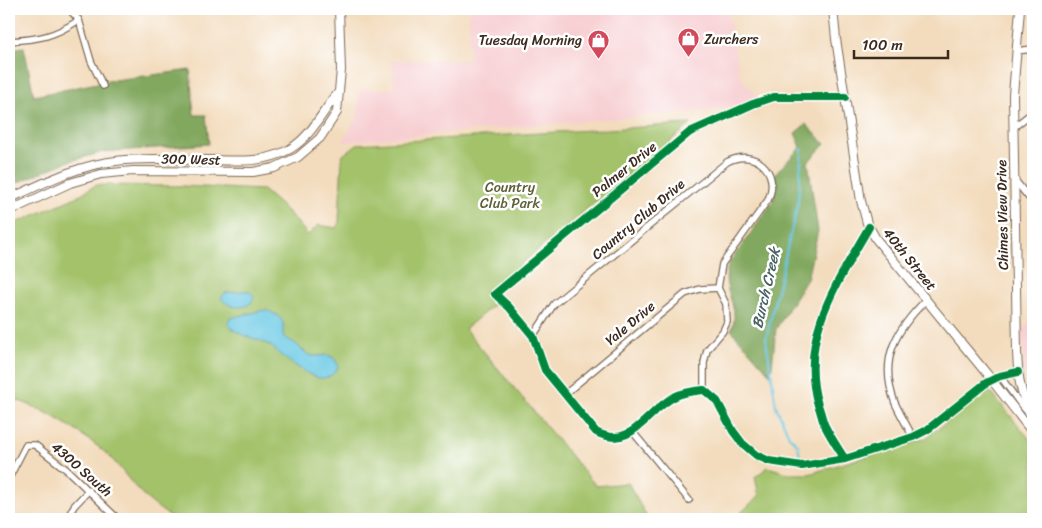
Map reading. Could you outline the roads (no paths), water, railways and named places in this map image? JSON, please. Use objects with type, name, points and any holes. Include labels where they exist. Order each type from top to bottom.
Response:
[{"type":"main road","name":"300 West","points":[[9,211],[70,183],[106,173],[133,171],[248,172],[279,166],[303,154],[323,134],[337,112],[341,70],[339,9]]},
{"type":"main road","name":"40th Street","points":[[833,9],[861,201],[869,228],[1033,433]]},
{"type":"main road","name":"Chimes View Drive","points":[[1020,9],[1013,85],[1018,372],[1023,398],[1033,417]]},
{"type":"main road","name":"300 West","points":[[9,199],[73,170],[110,161],[138,159],[248,161],[271,157],[292,147],[308,134],[326,106],[338,92]]},
{"type":"street","points":[[69,9],[79,20],[91,61],[102,86]]},
{"type":"street","points":[[9,42],[48,37],[79,20]]},
{"type":"street","points":[[1016,51],[1033,49]]},
{"type":"street","name":"Palmer Drive","points":[[533,336],[509,307],[495,294],[690,132],[753,104],[774,98],[845,96]]},
{"type":"street","points":[[1014,127],[1033,112]]},
{"type":"street","name":"Country Club Drive","points":[[533,336],[554,304],[720,168],[735,158],[750,157],[759,161],[765,167],[772,182],[772,192],[722,264],[718,288]]},
{"type":"street","points":[[1014,179],[1033,203]]},
{"type":"street","points":[[845,459],[825,425],[813,388],[812,367],[815,339],[822,313],[869,228]]},
{"type":"street","points":[[704,390],[704,363],[707,350],[728,322],[726,304],[718,288]]},
{"type":"street","name":"Yale Drive","points":[[564,394],[685,294],[718,288]]},
{"type":"street","points":[[913,437],[895,402],[890,384],[889,364],[892,346],[900,329],[926,300]]},
{"type":"street","points":[[533,336],[545,370],[596,432],[604,437],[621,437],[632,431],[673,397],[689,391],[704,390],[717,401],[733,431],[742,443],[756,455],[769,461],[802,466],[845,459],[913,437],[926,430],[992,380],[1018,372]]},
{"type":"street","points":[[1000,376],[1021,405],[1033,417]]},
{"type":"street","points":[[632,431],[690,500]]},
{"type":"street","name":"4300 South","points":[[9,478],[26,445],[35,445],[68,470],[118,519]]},
{"type":"street","points":[[67,519],[74,506],[89,490]]},
{"type":"water","points":[[249,291],[254,296],[249,305],[244,307],[229,305],[221,298],[225,293]]},
{"type":"water","points":[[265,310],[280,318],[283,325],[283,336],[307,354],[313,356],[326,355],[333,358],[338,367],[335,372],[331,376],[323,378],[311,375],[264,342],[236,332],[228,324],[230,318]]},
{"type":"waterway","name":"Burch Creek","points":[[800,456],[798,445],[789,436],[776,406],[766,339],[798,202],[802,149]]},
{"type":"place","name":"Zurchers","points":[[688,58]]},
{"type":"place","name":"Tuesday Morning","points":[[598,59]]},
{"type":"park label","name":"Country Club Park","points":[[510,196]]}]
